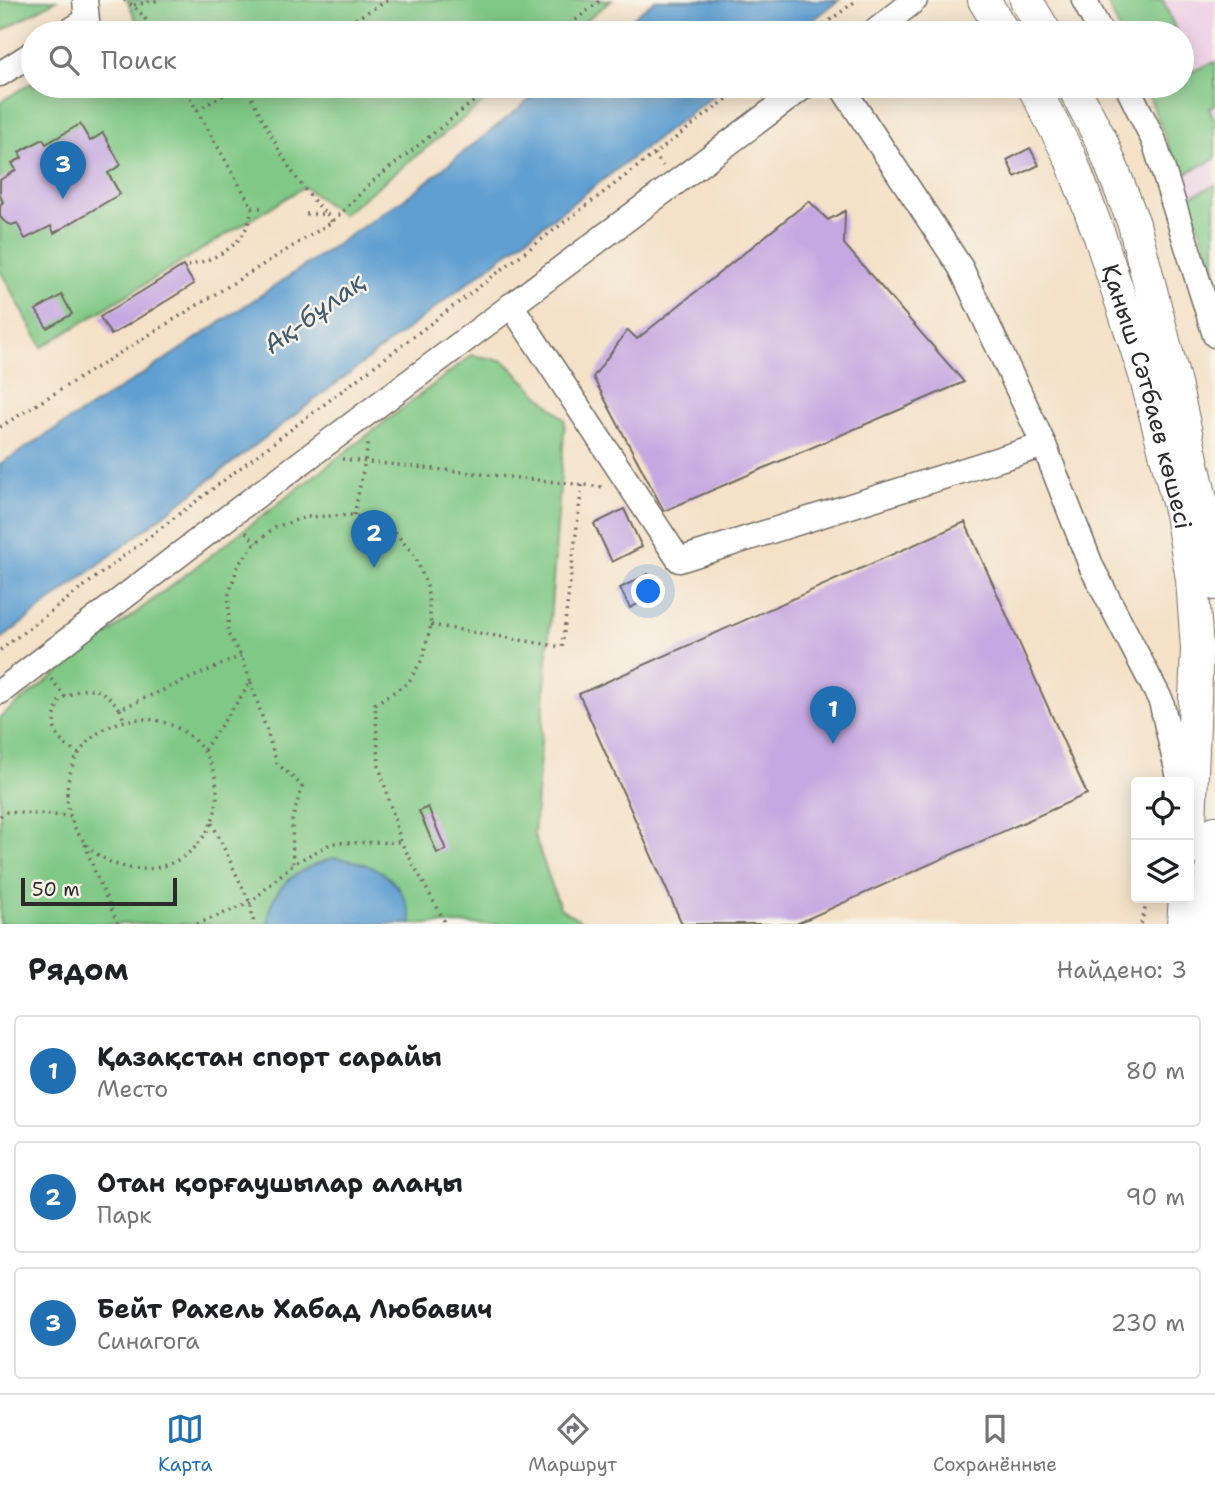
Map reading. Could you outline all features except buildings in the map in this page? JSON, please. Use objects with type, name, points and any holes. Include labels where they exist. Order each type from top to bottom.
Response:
[{"type":"main road","points":[[984,0],[997,21]]},
{"type":"main road","points":[[1026,0],[1039,21]]},
{"type":"main road","name":"Қаныш Сәтбаев көшесі","points":[[1039,98],[1069,157],[1100,237],[1145,374],[1181,514],[1192,579],[1197,649],[1198,916]]},
{"type":"main road","name":"Қаныш Сәтбаев көшесі","points":[[1079,98],[1102,142],[1134,225],[1175,384],[1205,517],[1215,593]]},
{"type":"lane","points":[[85,0],[85,21]]},
{"type":"lane","points":[[888,21],[915,0]]},
{"type":"lane","points":[[1084,0],[1095,21]]},
{"type":"lane","points":[[0,74],[21,61]]},
{"type":"lane","points":[[0,692],[309,456],[788,98]]},
{"type":"lane","points":[[849,98],[961,268],[1044,445],[1092,568],[1161,701],[1179,777]]},
{"type":"lane","points":[[1133,98],[1154,141],[1215,335]]},
{"type":"lane","points":[[511,305],[679,560],[1044,445]]},
{"type":"path","points":[[124,0],[134,5],[147,21]]},
{"type":"path","points":[[134,5],[160,0]]},
{"type":"path","points":[[352,21],[388,0]]},
{"type":"path","points":[[574,21],[601,0]]},
{"type":"path","points":[[829,21],[857,0]]},
{"type":"path","points":[[188,266],[216,258],[231,247],[250,222],[253,207],[190,98]]},
{"type":"path","points":[[197,110],[218,98]]},
{"type":"path","points":[[252,98],[299,180],[332,222]]},
{"type":"path","points":[[0,427],[332,222],[372,182],[478,98]]},
{"type":"path","points":[[0,650],[728,98]]},
{"type":"path","points":[[654,154],[667,171]]},
{"type":"path","points":[[253,207],[261,208]]},
{"type":"path","points":[[306,214],[327,214]]},
{"type":"path","points":[[354,514],[376,406]]},
{"type":"path","points":[[309,456],[634,490]]},
{"type":"path","points":[[431,625],[562,647],[582,484]]},
{"type":"path","points":[[293,864],[292,821],[302,786],[277,763],[251,682],[241,656],[228,634],[229,594],[239,565],[256,543],[275,527],[306,517],[354,514],[393,530],[415,556],[427,586],[431,625],[422,660],[408,683],[375,704],[379,766],[401,842],[446,924]]},
{"type":"path","points":[[120,709],[241,656]]},
{"type":"path","points":[[204,750],[251,682]]},
{"type":"path","points":[[79,754],[64,746],[55,733],[54,715],[60,699],[75,691],[91,688],[109,696],[120,709],[124,722]]},
{"type":"path","points":[[84,842],[104,859],[128,868],[153,868],[178,860],[198,845],[212,823],[218,798],[215,773],[204,750],[187,733],[166,723],[143,719],[124,722],[98,733],[79,754],[71,770],[67,793],[71,816],[118,924]]},
{"type":"path","points":[[2,813],[71,816]]},
{"type":"path","points":[[212,823],[250,903],[254,924]]},
{"type":"path","points":[[197,924],[250,903],[293,864],[332,843],[401,842]]},
{"type":"path","points":[[1141,924],[1147,903]]},
{"type":"shaded area","points":[[1106,0],[1215,0],[1215,270],[1150,98],[1194,98],[1194,21],[1116,21]]},
{"type":"green space","points":[[0,0],[56,0],[0,32]]},
{"type":"green space","points":[[127,0],[612,0],[585,21],[136,20]]},
{"type":"green space","points":[[1106,0],[1163,0],[1172,21],[1116,21]]},
{"type":"green space","points":[[1215,62],[1215,105],[1209,108],[1215,121],[1215,159],[1180,176],[1150,98],[1194,98],[1194,71]]},
{"type":"green space","points":[[21,89],[21,98],[489,98],[342,215],[304,187],[42,347],[0,270],[0,102]]},
{"type":"green space","points":[[1215,185],[1215,270],[1188,197]]},
{"type":"green space","points":[[472,355],[504,361],[565,420],[534,835],[560,908],[587,924],[0,924],[0,717]]},
{"type":"water","points":[[655,0],[839,0],[812,21],[628,21]]},
{"type":"water","name":"Ақ-бұлақ","points":[[532,98],[710,98],[0,640],[0,464],[154,367],[411,194]]},
{"type":"water","points":[[334,858],[363,864],[386,876],[403,895],[412,924],[268,924],[274,899],[289,880],[310,867]]},
{"type":"place","name":"Бейт Рахель Хабад Любавич","points":[[63,199]]},
{"type":"place","name":"Отан қорғаушылар алаңы","points":[[374,568]]},
{"type":"place","name":"Қазақстан спорт сарайы","points":[[833,744]]}]
